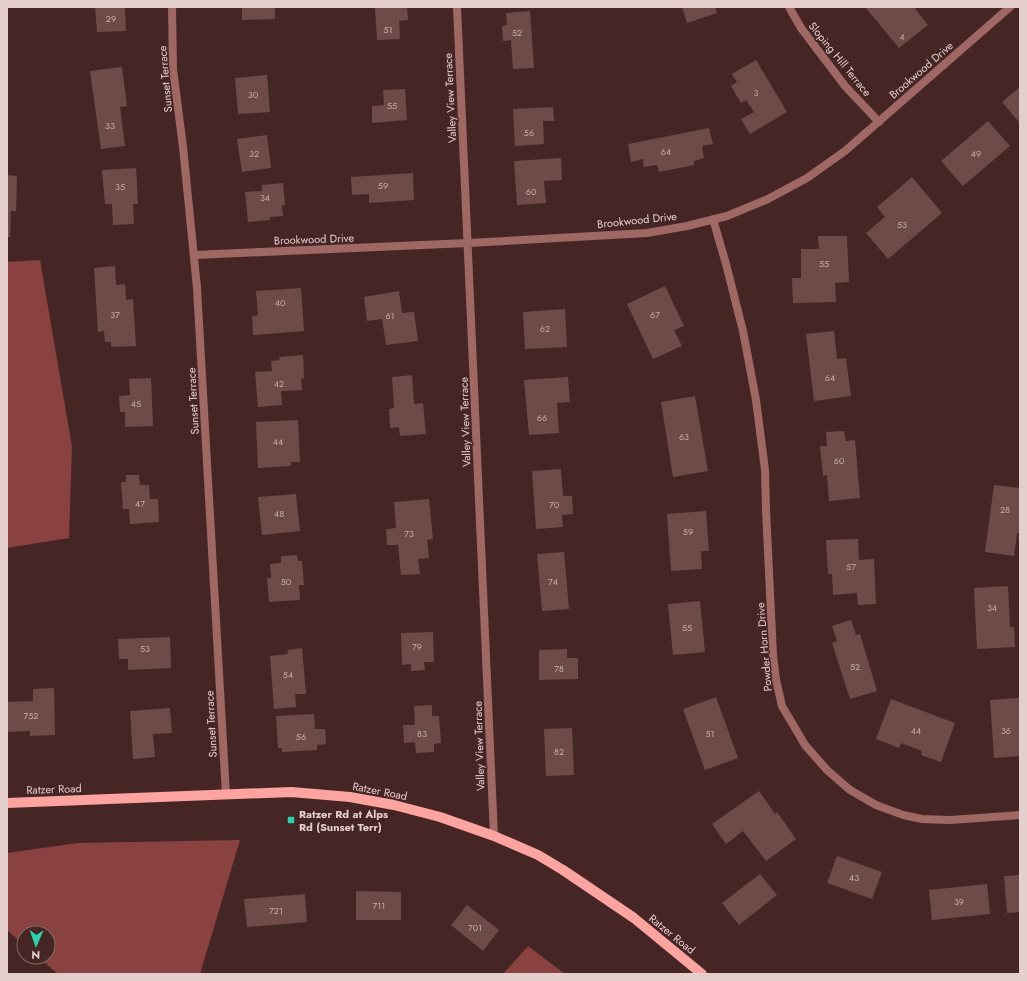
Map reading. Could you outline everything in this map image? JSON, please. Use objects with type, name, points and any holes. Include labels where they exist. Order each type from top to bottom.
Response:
[{"type":"main road","name":"Ratzer Road","points":[[7,803],[291,792],[350,797],[394,805],[440,817],[494,836],[538,855],[634,918],[702,974]]},
{"type":"street","name":"Sunset Terrace","points":[[172,7],[173,69],[183,147],[197,288],[226,795]]},
{"type":"street","name":"Valley View Terrace","points":[[457,7],[494,836]]},
{"type":"street","name":"Sloping Hill Terrace","points":[[789,7],[801,28],[846,86],[879,122]]},
{"type":"street","name":"Brookwood Drive","points":[[194,255],[468,243],[647,233],[687,226],[727,216],[768,199],[807,178],[845,151],[1010,7]]},
{"type":"street","name":"Powder Horn Drive","points":[[713,219],[743,331],[756,400],[765,470],[776,680],[782,706],[787,716],[806,745],[827,770],[850,790],[876,805],[903,815],[922,819],[950,820],[1020,815]]},
{"type":"shaded area","points":[[40,260],[72,447],[69,538],[7,548],[7,262]]},
{"type":"shaded area","points":[[240,840],[200,974],[58,974],[47,965],[56,965],[56,925],[16,925],[16,938],[7,930],[7,853],[78,843]]},
{"type":"shaded area","points":[[528,946],[565,974],[503,974]]},
{"type":"building","points":[[95,7],[125,7],[126,31],[97,32]]},
{"type":"building","points":[[242,7],[275,7],[275,19],[242,20]]},
{"type":"building","points":[[375,7],[407,7],[408,20],[399,21],[400,39],[377,40]]},
{"type":"building","points":[[682,7],[715,7],[717,13],[687,23]]},
{"type":"building","points":[[865,7],[914,7],[928,25],[899,48]]},
{"type":"building","points":[[530,11],[534,68],[513,69],[511,40],[503,41],[502,26],[507,25],[506,13]]},
{"type":"building","points":[[756,60],[787,112],[750,134],[741,119],[754,112],[746,100],[741,103],[731,86],[737,82],[732,74]]},
{"type":"building","points":[[122,67],[127,106],[120,107],[125,146],[101,149],[90,71]]},
{"type":"building","points":[[267,75],[270,112],[238,114],[235,78]]},
{"type":"building","points":[[1020,87],[1020,123],[1002,102]]},
{"type":"building","points":[[405,89],[407,120],[372,123],[372,106],[384,105],[383,90]]},
{"type":"building","points":[[553,107],[554,121],[543,121],[544,144],[515,146],[513,109]]},
{"type":"building","points":[[988,121],[1010,146],[963,186],[941,161]]},
{"type":"building","points":[[709,128],[713,144],[702,146],[704,158],[694,161],[694,165],[659,172],[657,165],[644,167],[643,159],[631,162],[628,144]]},
{"type":"building","points":[[267,135],[271,168],[242,172],[237,139]]},
{"type":"building","points":[[561,158],[562,180],[544,181],[546,203],[517,205],[514,161]]},
{"type":"building","points":[[136,168],[138,204],[133,204],[134,224],[113,225],[112,204],[105,204],[102,170]]},
{"type":"building","points":[[413,173],[414,200],[369,203],[369,194],[352,195],[351,177]]},
{"type":"building","points":[[7,175],[17,176],[16,211],[11,211],[10,237],[7,237]]},
{"type":"building","points":[[912,177],[942,213],[888,259],[866,233],[885,217],[877,207]]},
{"type":"building","points":[[283,183],[285,205],[282,205],[283,216],[270,217],[270,220],[248,222],[245,192],[262,191],[262,185]]},
{"type":"building","points":[[818,236],[847,236],[849,282],[835,283],[836,302],[793,303],[792,278],[801,278],[801,249],[819,249]]},
{"type":"building","points":[[115,266],[116,285],[125,284],[126,300],[133,299],[136,346],[111,347],[111,342],[105,342],[104,331],[98,332],[94,268]]},
{"type":"building","points":[[665,286],[684,326],[674,330],[682,346],[653,359],[627,304]]},
{"type":"building","points":[[301,288],[304,331],[253,335],[252,316],[258,315],[256,291]]},
{"type":"building","points":[[399,291],[402,313],[414,312],[418,341],[386,345],[382,319],[367,321],[364,297]]},
{"type":"building","points":[[565,309],[567,347],[525,349],[523,312]]},
{"type":"building","points":[[834,331],[837,359],[846,358],[851,396],[814,401],[806,334]]},
{"type":"building","points":[[303,355],[304,378],[301,379],[302,390],[281,391],[282,405],[258,407],[255,372],[272,371],[271,361],[280,360],[279,357]]},
{"type":"building","points":[[412,375],[414,404],[423,403],[426,434],[400,436],[399,427],[390,428],[389,409],[394,408],[392,377]]},
{"type":"building","points":[[568,377],[570,402],[557,403],[559,433],[529,435],[524,380]]},
{"type":"building","points":[[151,378],[153,426],[125,427],[125,412],[120,412],[119,396],[130,395],[129,379]]},
{"type":"building","points":[[695,396],[708,471],[673,477],[661,402]]},
{"type":"building","points":[[298,420],[300,462],[291,462],[291,466],[258,468],[256,422]]},
{"type":"building","points":[[844,431],[846,441],[855,440],[860,498],[829,501],[827,475],[823,476],[820,446],[827,446],[826,432]]},
{"type":"building","points":[[561,469],[563,496],[572,496],[573,514],[562,515],[563,527],[536,529],[532,471]]},
{"type":"building","points":[[126,475],[139,475],[140,485],[149,485],[150,499],[158,499],[159,522],[130,524],[129,509],[123,509],[121,482],[126,482]]},
{"type":"building","points":[[994,485],[1020,488],[1020,533],[1017,533],[1014,556],[985,552]]},
{"type":"building","points":[[296,494],[300,531],[262,535],[258,497]]},
{"type":"building","points":[[429,499],[433,539],[427,540],[429,558],[418,559],[420,574],[401,575],[398,545],[387,545],[386,529],[396,528],[394,502]]},
{"type":"building","points":[[706,511],[709,551],[701,551],[702,569],[671,571],[667,514]]},
{"type":"building","points":[[858,539],[859,560],[874,559],[876,604],[858,605],[857,593],[833,595],[832,574],[828,574],[826,540]]},
{"type":"building","points":[[564,552],[569,609],[542,611],[537,554]]},
{"type":"building","points":[[297,555],[298,561],[302,561],[304,585],[299,585],[300,600],[269,602],[267,578],[271,578],[270,564],[281,563],[281,556]]},
{"type":"building","points":[[1008,586],[1010,627],[1014,627],[1015,647],[977,649],[974,588]]},
{"type":"building","points":[[700,601],[705,652],[673,655],[668,604]]},
{"type":"building","points":[[851,620],[856,635],[860,634],[877,691],[850,699],[832,643],[837,641],[832,626]]},
{"type":"building","points":[[433,632],[434,662],[424,662],[425,670],[411,671],[411,664],[402,665],[401,633]]},
{"type":"building","points":[[170,637],[171,668],[128,670],[128,659],[119,659],[118,639]]},
{"type":"building","points":[[302,648],[306,694],[295,694],[296,707],[274,709],[270,656],[288,654],[287,650]]},
{"type":"building","points":[[567,649],[567,658],[578,658],[578,679],[539,680],[539,650]]},
{"type":"building","points":[[54,688],[55,735],[30,736],[30,731],[7,732],[7,702],[33,701],[33,689]]},
{"type":"building","points":[[716,697],[738,758],[705,770],[683,709]]},
{"type":"building","points":[[1019,698],[1020,756],[994,758],[990,700]]},
{"type":"building","points":[[891,699],[955,723],[941,762],[921,755],[922,751],[901,743],[899,748],[876,739]]},
{"type":"building","points":[[432,705],[432,716],[439,716],[441,743],[434,744],[434,752],[416,753],[415,742],[404,743],[403,725],[415,725],[414,706]]},
{"type":"building","points":[[170,708],[172,733],[153,734],[155,757],[133,759],[130,711]]},
{"type":"building","points":[[314,714],[315,729],[325,729],[326,744],[317,745],[317,750],[282,752],[282,748],[278,748],[276,716]]},
{"type":"building","points":[[572,728],[574,775],[546,776],[544,729]]},
{"type":"building","points":[[759,791],[775,814],[777,812],[796,839],[766,861],[743,831],[726,844],[712,824]]},
{"type":"building","points":[[837,856],[882,872],[872,899],[827,883]]},
{"type":"building","points":[[760,874],[777,895],[739,925],[722,903]]},
{"type":"building","points":[[1020,875],[1020,912],[1007,913],[1004,876]]},
{"type":"building","points":[[987,884],[990,914],[932,920],[929,890]]},
{"type":"building","points":[[356,891],[401,892],[401,920],[356,920]]},
{"type":"building","points":[[305,894],[307,922],[247,927],[244,899]]},
{"type":"building","points":[[467,905],[499,930],[483,951],[451,925]]},
{"type":"place","name":"Ratzer Rd at Alps Rd (Sunset Terr)","points":[[291,820]]}]
